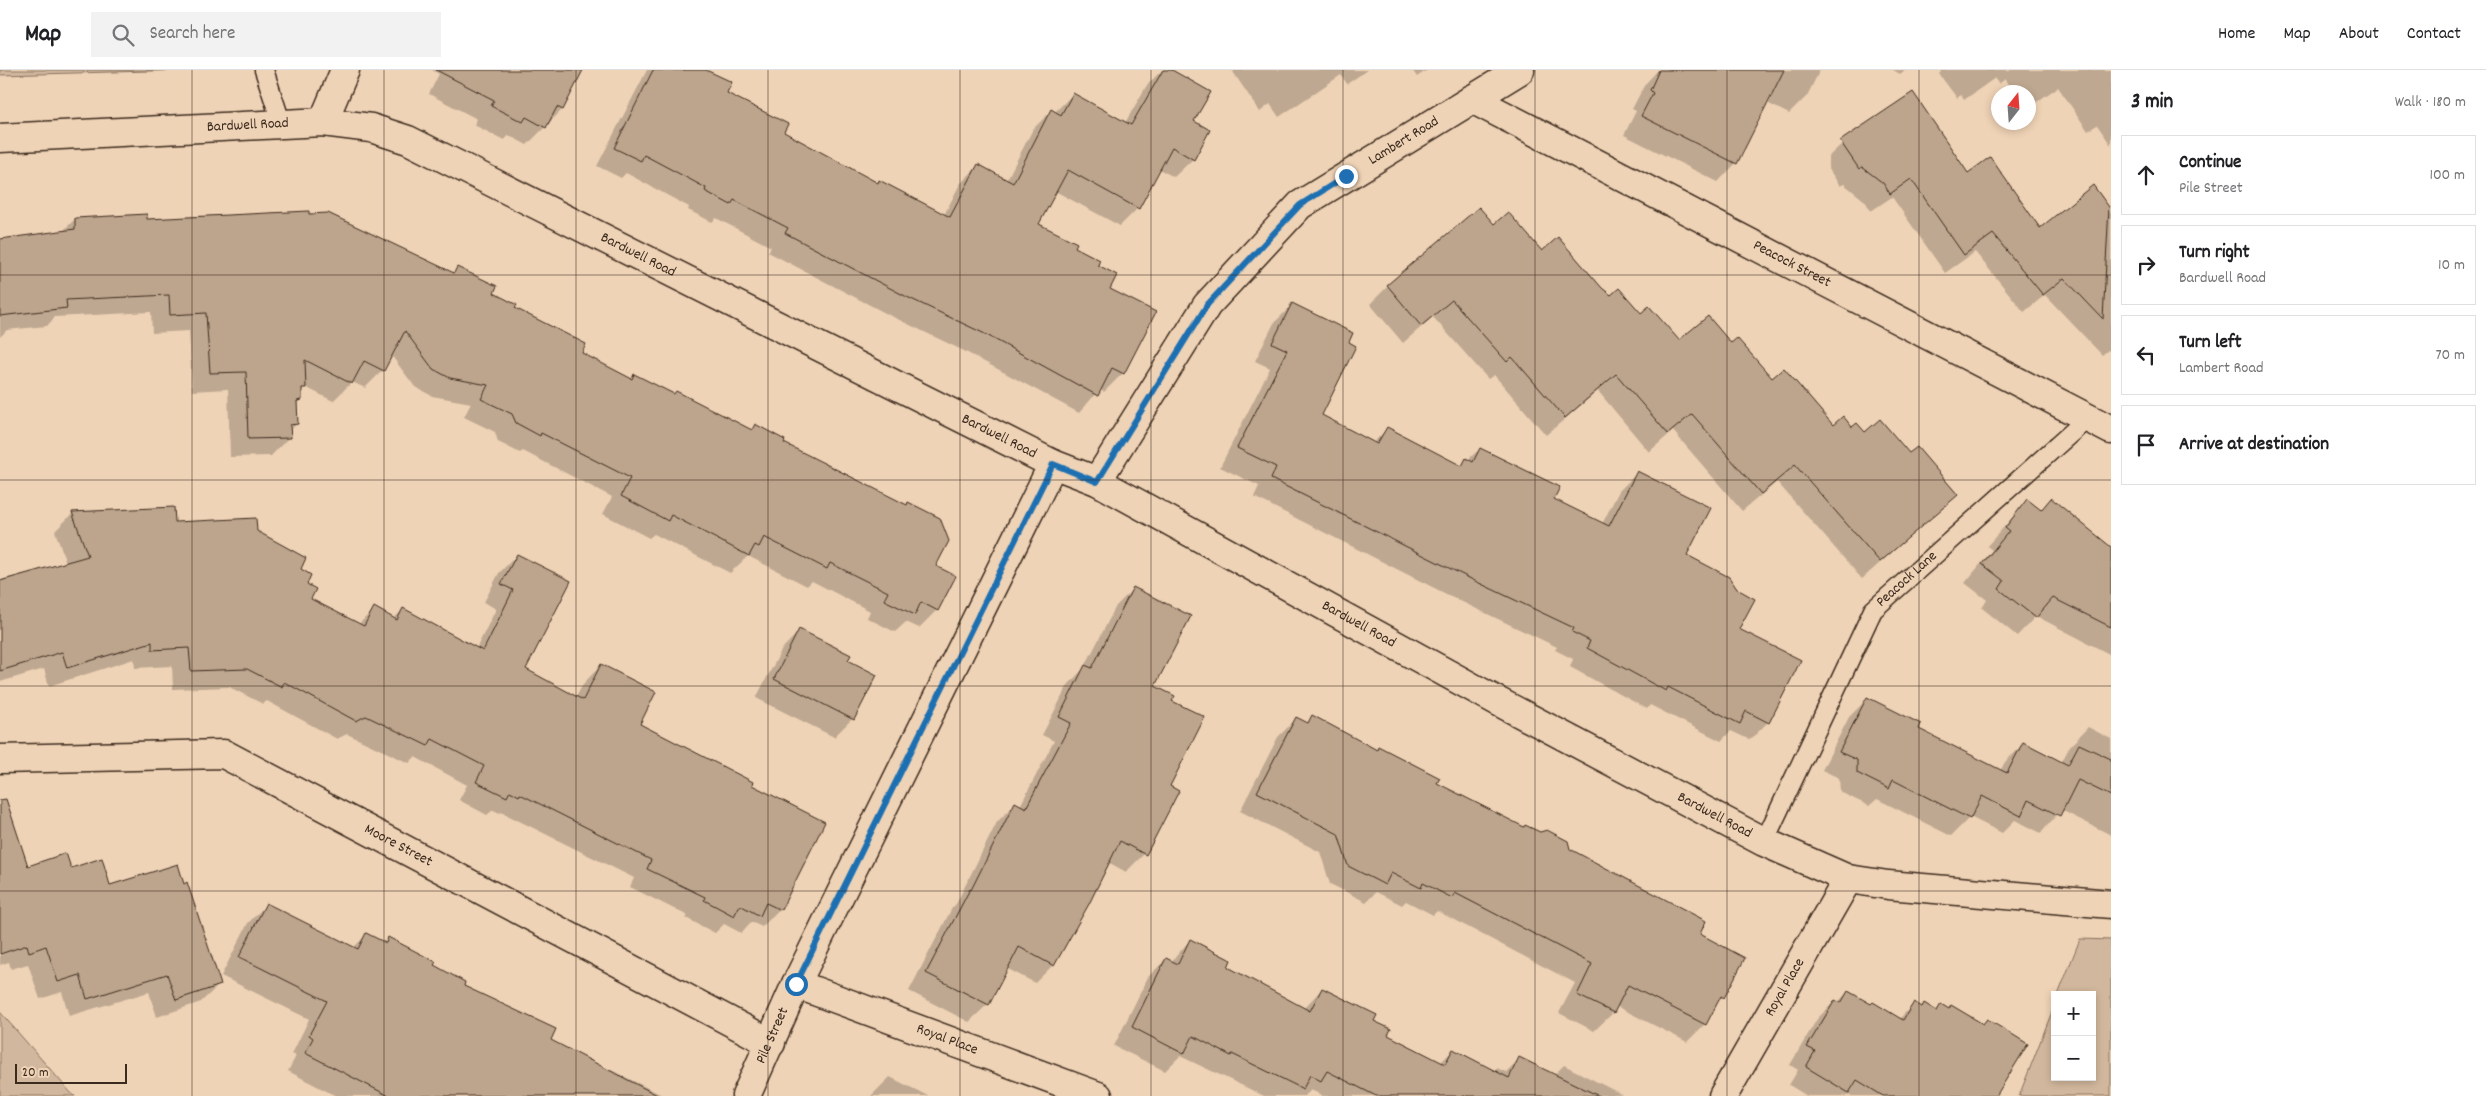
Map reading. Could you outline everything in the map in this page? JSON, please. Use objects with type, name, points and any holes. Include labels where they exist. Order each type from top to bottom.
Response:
[{"type":"street","points":[[323,122],[345,70]]},
{"type":"street","name":"Lambert Road","points":[[1097,482],[1207,305],[1300,205],[1520,70]]},
{"type":"street","name":"Peacock Street","points":[[1472,99],[2100,424]]},
{"type":"street","name":"Bardwell Road","points":[[0,138],[323,122],[371,128],[408,140],[1053,464],[1097,482],[1499,702],[1764,842],[1848,879],[1888,885],[2111,904]]},
{"type":"street","name":"Pile Street","points":[[746,1096],[796,984],[1053,464]]},
{"type":"street","name":"Moore Street","points":[[0,759],[224,754],[771,1043]]},
{"type":"street","name":"Royal Place","points":[[1723,1096],[1848,879]]},
{"type":"street","name":"Royal Place","points":[[796,984],[1098,1096]]},
{"type":"lane","points":[[264,70],[282,125]]},
{"type":"lane","name":"Peacock Lane","points":[[1764,842],[1873,610],[2100,424]]},
{"type":"shaded area","points":[[0,70],[187,70],[0,75]]},
{"type":"shaded area","points":[[2080,939],[2111,940],[2111,1096],[2019,1096],[2051,1014],[2051,1081],[2096,1081],[2096,991],[2060,991]]},
{"type":"shaded area","points":[[0,1012],[71,1093],[75,1096],[0,1096]]},
{"type":"building","points":[[436,70],[583,70],[563,110],[557,107],[546,128],[526,117],[523,122],[491,106],[494,100]]},
{"type":"building","points":[[653,70],[706,70],[732,82],[727,93],[788,124],[784,132],[878,183],[879,180],[950,217],[978,164],[1013,183],[1051,109],[1061,115],[1073,93],[1131,125],[1163,70],[1172,70],[1211,92],[1194,121],[1210,130],[1194,160],[1172,147],[1139,209],[1068,170],[1039,224],[1077,243],[1075,247],[1100,260],[1098,265],[1117,275],[1110,289],[1156,312],[1124,374],[1112,368],[1098,396],[983,333],[907,297],[785,233],[788,228],[734,200],[731,205],[705,191],[706,188],[644,155],[641,161],[614,148]]},
{"type":"building","points":[[1659,70],[1784,70],[1737,164],[1641,116],[1653,93],[1650,90]]},
{"type":"building","points":[[1913,92],[1968,173],[1990,157],[2040,228],[2093,185],[2109,207],[2103,319],[2064,278],[2043,295],[1993,234],[1964,255],[1911,179],[1890,194],[1883,183],[1862,167],[1859,169],[1840,141]]},
{"type":"building","points":[[1479,207],[1494,224],[1508,212],[1542,251],[1558,237],[1602,288],[1611,295],[1619,288],[1641,313],[1649,306],[1679,340],[1708,316],[1731,343],[1737,338],[1772,378],[1784,368],[1833,425],[1843,416],[1852,427],[1857,423],[1865,432],[1880,419],[1909,453],[1917,447],[1958,495],[1880,562],[1795,465],[1761,494],[1692,414],[1668,434],[1616,374],[1565,418],[1512,357],[1507,362],[1452,300],[1421,326],[1387,285]]},
{"type":"building","points":[[309,211],[309,214],[328,213],[454,273],[457,267],[497,286],[494,293],[517,305],[515,308],[586,344],[582,353],[632,379],[634,374],[674,394],[676,391],[752,430],[755,424],[785,440],[784,443],[907,505],[908,502],[940,518],[949,541],[936,566],[956,576],[938,611],[921,602],[915,615],[884,600],[888,592],[830,563],[827,569],[764,537],[759,547],[755,545],[749,556],[671,515],[668,521],[621,496],[630,478],[541,433],[540,436],[516,423],[512,414],[481,399],[488,385],[450,378],[433,369],[405,331],[384,371],[364,361],[352,384],[305,360],[306,388],[302,388],[302,400],[297,401],[298,424],[290,425],[291,438],[248,439],[246,372],[210,373],[206,313],[170,315],[169,295],[66,300],[67,308],[0,316],[0,239],[75,229],[75,218],[147,214],[147,219]]},
{"type":"building","points":[[1292,303],[1353,333],[1349,342],[1356,346],[1322,415],[1377,444],[1387,427],[1462,466],[1466,458],[1473,462],[1480,448],[1560,487],[1554,499],[1609,526],[1637,471],[1711,508],[1687,555],[1729,577],[1737,589],[1755,599],[1739,629],[1801,660],[1769,723],[1746,711],[1740,724],[1668,687],[1666,691],[1587,648],[1590,641],[1572,632],[1574,628],[1477,582],[1271,479],[1276,467],[1237,448],[1287,350],[1272,343]]},
{"type":"building","points":[[2051,498],[2111,547],[2111,627],[2053,598],[2036,618],[1999,589],[2004,581],[1982,564],[2009,531],[2005,528],[2027,499],[2041,510]]},
{"type":"building","points":[[174,507],[175,522],[256,518],[257,531],[306,558],[301,569],[311,575],[307,584],[316,589],[311,599],[364,626],[374,607],[397,620],[403,608],[483,651],[513,590],[501,584],[517,554],[571,581],[526,669],[583,700],[601,664],[656,692],[640,724],[753,782],[752,785],[825,822],[781,910],[766,903],[760,916],[740,905],[734,916],[704,900],[705,897],[647,869],[651,860],[520,794],[519,796],[510,791],[507,797],[476,782],[484,766],[432,739],[428,746],[366,716],[356,721],[284,682],[282,687],[247,669],[191,671],[189,648],[152,650],[152,642],[67,668],[62,652],[0,671],[0,581],[88,556],[72,512]]},
{"type":"building","points":[[1133,587],[1191,616],[1155,686],[1175,696],[1172,701],[1205,717],[1170,786],[1179,791],[1146,855],[1120,841],[1089,904],[1054,966],[1019,947],[989,1005],[926,973],[971,890],[1015,802],[1026,808],[1071,723],[1059,717],[1085,665],[1092,668]]},
{"type":"building","points":[[799,629],[851,655],[848,660],[877,675],[854,720],[774,679]]},
{"type":"building","points":[[1867,697],[1921,724],[1919,729],[2007,773],[2023,742],[2068,765],[2079,744],[2111,759],[2111,796],[2078,780],[2060,816],[2028,800],[2021,816],[1982,796],[1970,819],[1893,780],[1889,789],[1857,773],[1857,760],[1839,752]]},
{"type":"building","points":[[1312,715],[1377,750],[1378,746],[1440,778],[1437,783],[1524,827],[1525,825],[1540,832],[1547,830],[1568,841],[1570,849],[1706,921],[1700,934],[1745,958],[1724,998],[1721,996],[1706,1025],[1628,985],[1614,1013],[1577,995],[1592,964],[1455,893],[1452,898],[1423,883],[1421,888],[1391,873],[1385,885],[1348,866],[1338,834],[1257,792],[1296,717],[1308,723]]},
{"type":"building","points":[[6,799],[28,866],[66,853],[71,868],[102,858],[110,885],[178,864],[184,884],[187,882],[221,985],[176,1000],[167,974],[87,999],[80,975],[58,982],[46,946],[29,952],[27,945],[0,954],[0,800]]},
{"type":"building","points":[[266,903],[358,949],[366,933],[386,943],[388,937],[436,962],[434,965],[465,982],[464,986],[556,1029],[551,1040],[659,1096],[389,1096],[305,1053],[313,1038],[309,1035],[327,1001],[239,957]]},
{"type":"building","points":[[1190,939],[1231,960],[1228,967],[1310,1011],[1322,988],[1377,1015],[1374,1021],[1391,1029],[1388,1035],[1445,1064],[1453,1049],[1509,1078],[1519,1057],[1599,1096],[1376,1096],[1327,1071],[1321,1081],[1310,1075],[1303,1089],[1232,1054],[1231,1056],[1193,1036],[1184,1054],[1132,1027],[1166,958],[1178,964]]},
{"type":"building","points":[[1848,991],[1871,1004],[1873,1002],[1903,1020],[1914,1002],[1922,1007],[1924,1003],[1937,1011],[1941,1004],[1949,1009],[1951,1005],[1983,1024],[1987,1019],[2028,1044],[1996,1096],[1883,1096],[1857,1080],[1849,1093],[1806,1067],[1815,1051],[1807,1047],[1835,1000],[1841,1003]]},
{"type":"route","points":[[796,984],[1053,464],[1097,482],[1207,305],[1300,205],[1346,176]]}]
